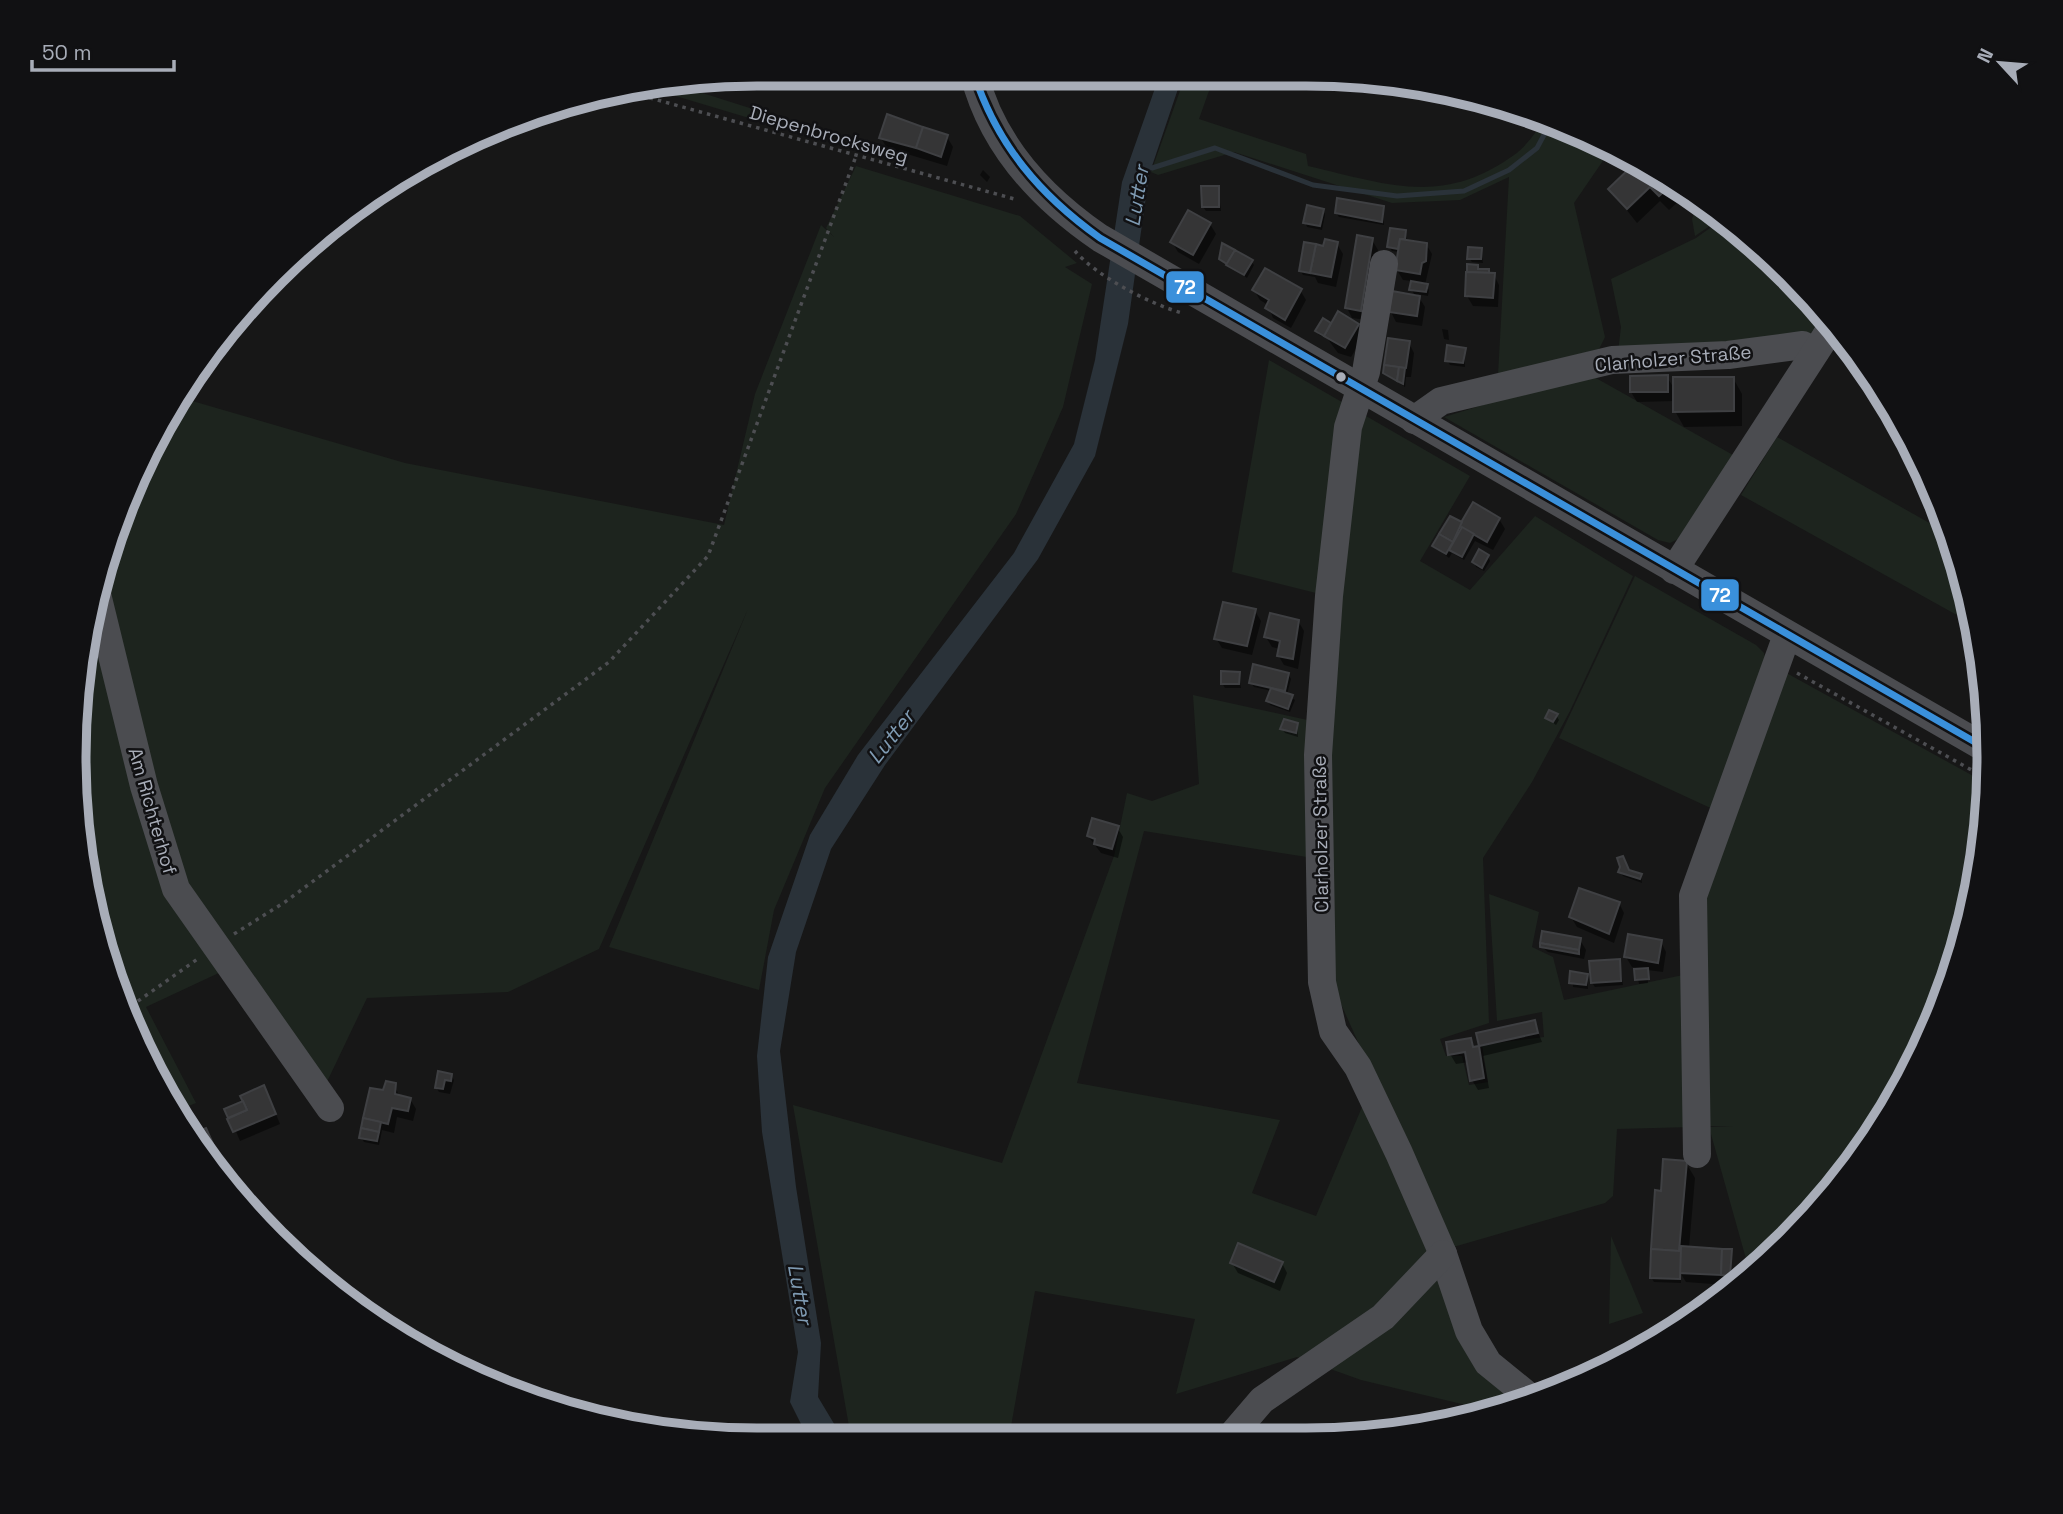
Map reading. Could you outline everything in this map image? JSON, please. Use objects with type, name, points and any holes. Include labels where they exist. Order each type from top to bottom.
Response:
[{"type":"street","points":[[979,86],[995,129],[1038,190],[1100,239],[1977,743]]},
{"type":"street","name":"Clarholzer Straße","points":[[1384,264],[1366,372],[1348,427],[1330,583],[1318,755],[1322,982],[1333,1031],[1358,1067],[1443,1254],[1469,1331],[1488,1363],[1524,1392]]},
{"type":"street","points":[[1674,570],[1827,334]]},
{"type":"street","name":"Clarholzer Straße","points":[[1414,421],[1441,401],[1612,360],[1728,355],[1803,345],[1815,352]]},
{"type":"street","name":"Am Richterhof","points":[[102,614],[144,786],[176,889],[330,1108]]},
{"type":"street","points":[[1698,1154],[1693,896],[1787,635]]},
{"type":"street","points":[[1238,1428],[1262,1400],[1383,1317],[1443,1254]]},
{"type":"path","name":"Diepenbrocksweg","points":[[643,96],[996,195],[1018,200],[1026,198]]},
{"type":"path","points":[[133,1004],[216,945],[285,902],[609,662],[708,556],[856,156]]},
{"type":"path","points":[[1094,268],[1148,299]]},
{"type":"shaded area","points":[[1182,86],[1211,86],[1199,119],[1306,154],[1308,166],[1414,187],[1463,181],[1488,171],[1519,151],[1539,128],[1606,157],[1574,203],[1605,337],[1599,349],[1498,375],[1509,177],[1460,200],[1392,203],[1234,152],[1158,175],[1151,172]]},
{"type":"shaded area","points":[[690,89],[778,117],[772,125],[663,92]]},
{"type":"shaded area","points":[[856,166],[1020,216],[1077,263],[1065,267],[1092,284],[1063,407],[1016,514],[825,788],[774,910],[759,990],[609,947],[748,609],[599,949],[508,992],[367,998],[325,1086],[238,964],[146,1007],[196,1103],[185,1108],[155,1054],[137,1014],[109,931],[91,845],[86,757],[91,669],[121,541],[155,460],[189,400],[405,463],[724,525],[755,394],[821,225],[834,237],[826,228]]},
{"type":"shaded area","points":[[1695,210],[1714,223],[1695,236],[1692,219]]},
{"type":"shaded area","points":[[1715,224],[1781,282],[1819,324],[1804,340],[1618,352],[1621,327],[1611,279],[1696,238]]},
{"type":"shaded area","points":[[1269,360],[1470,476],[1420,561],[1470,590],[1535,516],[1633,576],[1570,711],[1532,782],[1483,858],[1489,1023],[1440,1039],[1446,1056],[1462,1056],[1469,1085],[1488,1082],[1482,1045],[1544,1037],[1542,1012],[1497,1021],[1489,894],[1539,912],[1532,947],[1553,957],[1564,1000],[1683,975],[1692,1127],[1617,1129],[1613,1196],[1605,1203],[1450,1248],[1333,986],[1326,755],[1336,598],[1232,572]]},
{"type":"shaded area","points":[[1587,373],[1733,455],[1678,539],[1670,543],[1658,540],[1444,417]]},
{"type":"shaded area","points":[[1777,437],[1937,527],[1962,618],[1741,495]]},
{"type":"shaded area","points":[[1635,576],[1756,645],[1764,653],[1767,668],[1717,811],[1559,738]]},
{"type":"shaded area","points":[[1781,670],[1977,778],[1972,845],[1954,931],[1942,973],[1908,1054],[1887,1093],[1839,1166],[1781,1232],[1747,1263],[1709,1127],[1733,1127],[1708,1126],[1696,897]]},
{"type":"shaded area","points":[[1193,695],[1312,721],[1313,858],[1144,831],[1077,1083],[1280,1120],[1252,1193],[1316,1216],[1365,1100],[1511,1396],[1473,1407],[1361,1380],[1297,1357],[1176,1394],[1195,1319],[1035,1291],[1011,1428],[849,1428],[793,1105],[1002,1163],[1114,856],[1127,793],[1152,801],[1199,784]]},
{"type":"shaded area","points":[[1611,1236],[1643,1313],[1609,1324]]},
{"type":"water","name":"Lutter","points":[[1156,86],[1179,86],[1149,175],[1128,324],[1095,456],[1038,559],[885,765],[831,849],[796,952],[780,1051],[796,1187],[821,1343],[818,1397],[836,1428],[803,1428],[790,1402],[798,1352],[762,1132],[757,1056],[768,957],[810,835],[858,755],[1014,553],[1074,444],[1095,360],[1122,182]]},
{"type":"building","points":[[887,114],[923,127],[916,148],[879,138]]},
{"type":"building","points":[[923,127],[948,135],[941,157],[916,148]]},
{"type":"building","points":[[1629,169],[1665,190],[1659,196],[1650,187],[1627,209],[1608,189]]},
{"type":"building","points":[[1201,186],[1219,186],[1219,207],[1202,207]]},
{"type":"building","points":[[1337,198],[1384,206],[1382,222],[1335,213]]},
{"type":"building","points":[[1307,205],[1324,209],[1320,226],[1303,223]]},
{"type":"building","points":[[1188,210],[1211,223],[1193,255],[1170,242]]},
{"type":"building","points":[[1390,228],[1406,230],[1405,239],[1400,239],[1398,249],[1387,247]]},
{"type":"building","points":[[1357,235],[1373,238],[1361,311],[1345,308]]},
{"type":"building","points":[[1325,239],[1338,242],[1331,277],[1310,273],[1316,244],[1323,246]]},
{"type":"building","points":[[1400,239],[1427,243],[1426,261],[1422,263],[1420,274],[1395,270]]},
{"type":"building","points":[[1304,242],[1316,244],[1310,273],[1299,271]]},
{"type":"building","points":[[1222,243],[1235,250],[1227,264],[1219,259]]},
{"type":"building","points":[[1468,247],[1482,248],[1481,259],[1467,259]]},
{"type":"building","points":[[1235,250],[1253,260],[1244,275],[1226,265]]},
{"type":"building","points":[[1467,264],[1478,265],[1478,269],[1489,269],[1489,273],[1467,272]]},
{"type":"building","points":[[1265,268],[1302,289],[1285,320],[1265,308],[1269,300],[1252,290]]},
{"type":"building","points":[[1466,272],[1495,273],[1493,298],[1465,296]]},
{"type":"building","points":[[1411,281],[1428,284],[1426,292],[1409,290]]},
{"type":"building","points":[[1392,291],[1420,296],[1417,316],[1389,312]]},
{"type":"building","points":[[1338,311],[1359,324],[1345,348],[1324,336]]},
{"type":"building","points":[[1323,318],[1331,323],[1324,336],[1315,331]]},
{"type":"building","points":[[1388,338],[1410,341],[1406,368],[1384,365]]},
{"type":"building","points":[[1447,345],[1466,348],[1463,363],[1445,361]]},
{"type":"building","points":[[1384,365],[1399,367],[1397,381],[1383,373]]},
{"type":"building","points":[[1399,367],[1405,368],[1403,384],[1397,381]]},
{"type":"building","points":[[1668,375],[1668,392],[1630,392],[1630,376]]},
{"type":"building","points":[[1673,377],[1734,377],[1734,411],[1673,412]]},
{"type":"building","points":[[1473,502],[1500,518],[1487,542],[1459,526]]},
{"type":"building","points":[[1450,516],[1462,522],[1453,542],[1439,534]]},
{"type":"building","points":[[1462,527],[1474,534],[1462,557],[1449,550]]},
{"type":"building","points":[[1439,534],[1453,542],[1446,554],[1432,546]]},
{"type":"building","points":[[1479,549],[1489,555],[1482,568],[1472,562]]},
{"type":"building","points":[[1223,602],[1256,609],[1247,646],[1214,639]]},
{"type":"building","points":[[1270,613],[1299,620],[1293,659],[1277,656],[1280,641],[1264,637]]},
{"type":"building","points":[[1253,664],[1289,673],[1285,691],[1249,683]]},
{"type":"building","points":[[1221,671],[1240,672],[1239,684],[1221,684]]},
{"type":"building","points":[[1271,688],[1293,695],[1288,709],[1266,701]]},
{"type":"building","points":[[1549,710],[1558,714],[1553,722],[1545,718]]},
{"type":"building","points":[[1284,719],[1298,723],[1296,733],[1280,729]]},
{"type":"building","points":[[1092,818],[1119,826],[1112,849],[1094,844],[1095,839],[1087,836]]},
{"type":"building","points":[[1623,856],[1629,870],[1642,874],[1640,879],[1618,872],[1620,867],[1617,858]]},
{"type":"building","points":[[1579,888],[1620,902],[1609,934],[1569,917]]},
{"type":"building","points":[[1542,931],[1581,938],[1579,950],[1540,943]]},
{"type":"building","points":[[1628,934],[1662,940],[1658,963],[1624,957]]},
{"type":"building","points":[[1540,943],[1579,950],[1579,954],[1540,947]]},
{"type":"building","points":[[1620,959],[1621,981],[1591,983],[1589,961]]},
{"type":"building","points":[[1648,968],[1649,979],[1635,980],[1634,969]]},
{"type":"building","points":[[1570,971],[1588,974],[1586,985],[1569,983]]},
{"type":"building","points":[[1535,1020],[1538,1033],[1479,1046],[1476,1033]]},
{"type":"building","points":[[1471,1038],[1473,1047],[1479,1046],[1484,1078],[1470,1081],[1465,1052],[1448,1055],[1446,1042]]},
{"type":"building","points":[[438,1071],[452,1074],[451,1081],[445,1080],[443,1089],[435,1088]]},
{"type":"building","points":[[386,1081],[396,1083],[395,1094],[411,1098],[408,1111],[392,1108],[388,1124],[363,1118],[370,1088],[383,1090]]},
{"type":"building","points":[[264,1085],[276,1114],[233,1132],[227,1119],[247,1110],[240,1096]]},
{"type":"building","points":[[243,1101],[247,1110],[228,1118],[224,1109]]},
{"type":"building","points":[[363,1118],[381,1122],[379,1132],[361,1128]]},
{"type":"building","points":[[206,1128],[214,1146],[211,1147],[200,1131]]},
{"type":"building","points":[[361,1128],[379,1132],[377,1141],[359,1138]]},
{"type":"building","points":[[1663,1159],[1687,1161],[1679,1251],[1651,1249],[1655,1190],[1661,1191]]},
{"type":"building","points":[[1238,1243],[1283,1262],[1274,1282],[1230,1263]]},
{"type":"building","points":[[1681,1246],[1722,1249],[1721,1275],[1679,1273]]},
{"type":"building","points":[[1681,1246],[1680,1279],[1650,1278],[1651,1249],[1679,1251]]},
{"type":"building","points":[[1722,1249],[1732,1249],[1730,1276],[1721,1275]]},
{"type":"waterway","name":"Lutter","points":[[1147,166],[1152,168],[1215,148],[1313,185],[1397,196],[1464,191],[1509,170],[1537,148],[1546,131]]},
{"type":"transit line","name":"72","points":[[979,86],[995,124],[1023,166],[1058,204],[1100,238],[1977,743]]}]
